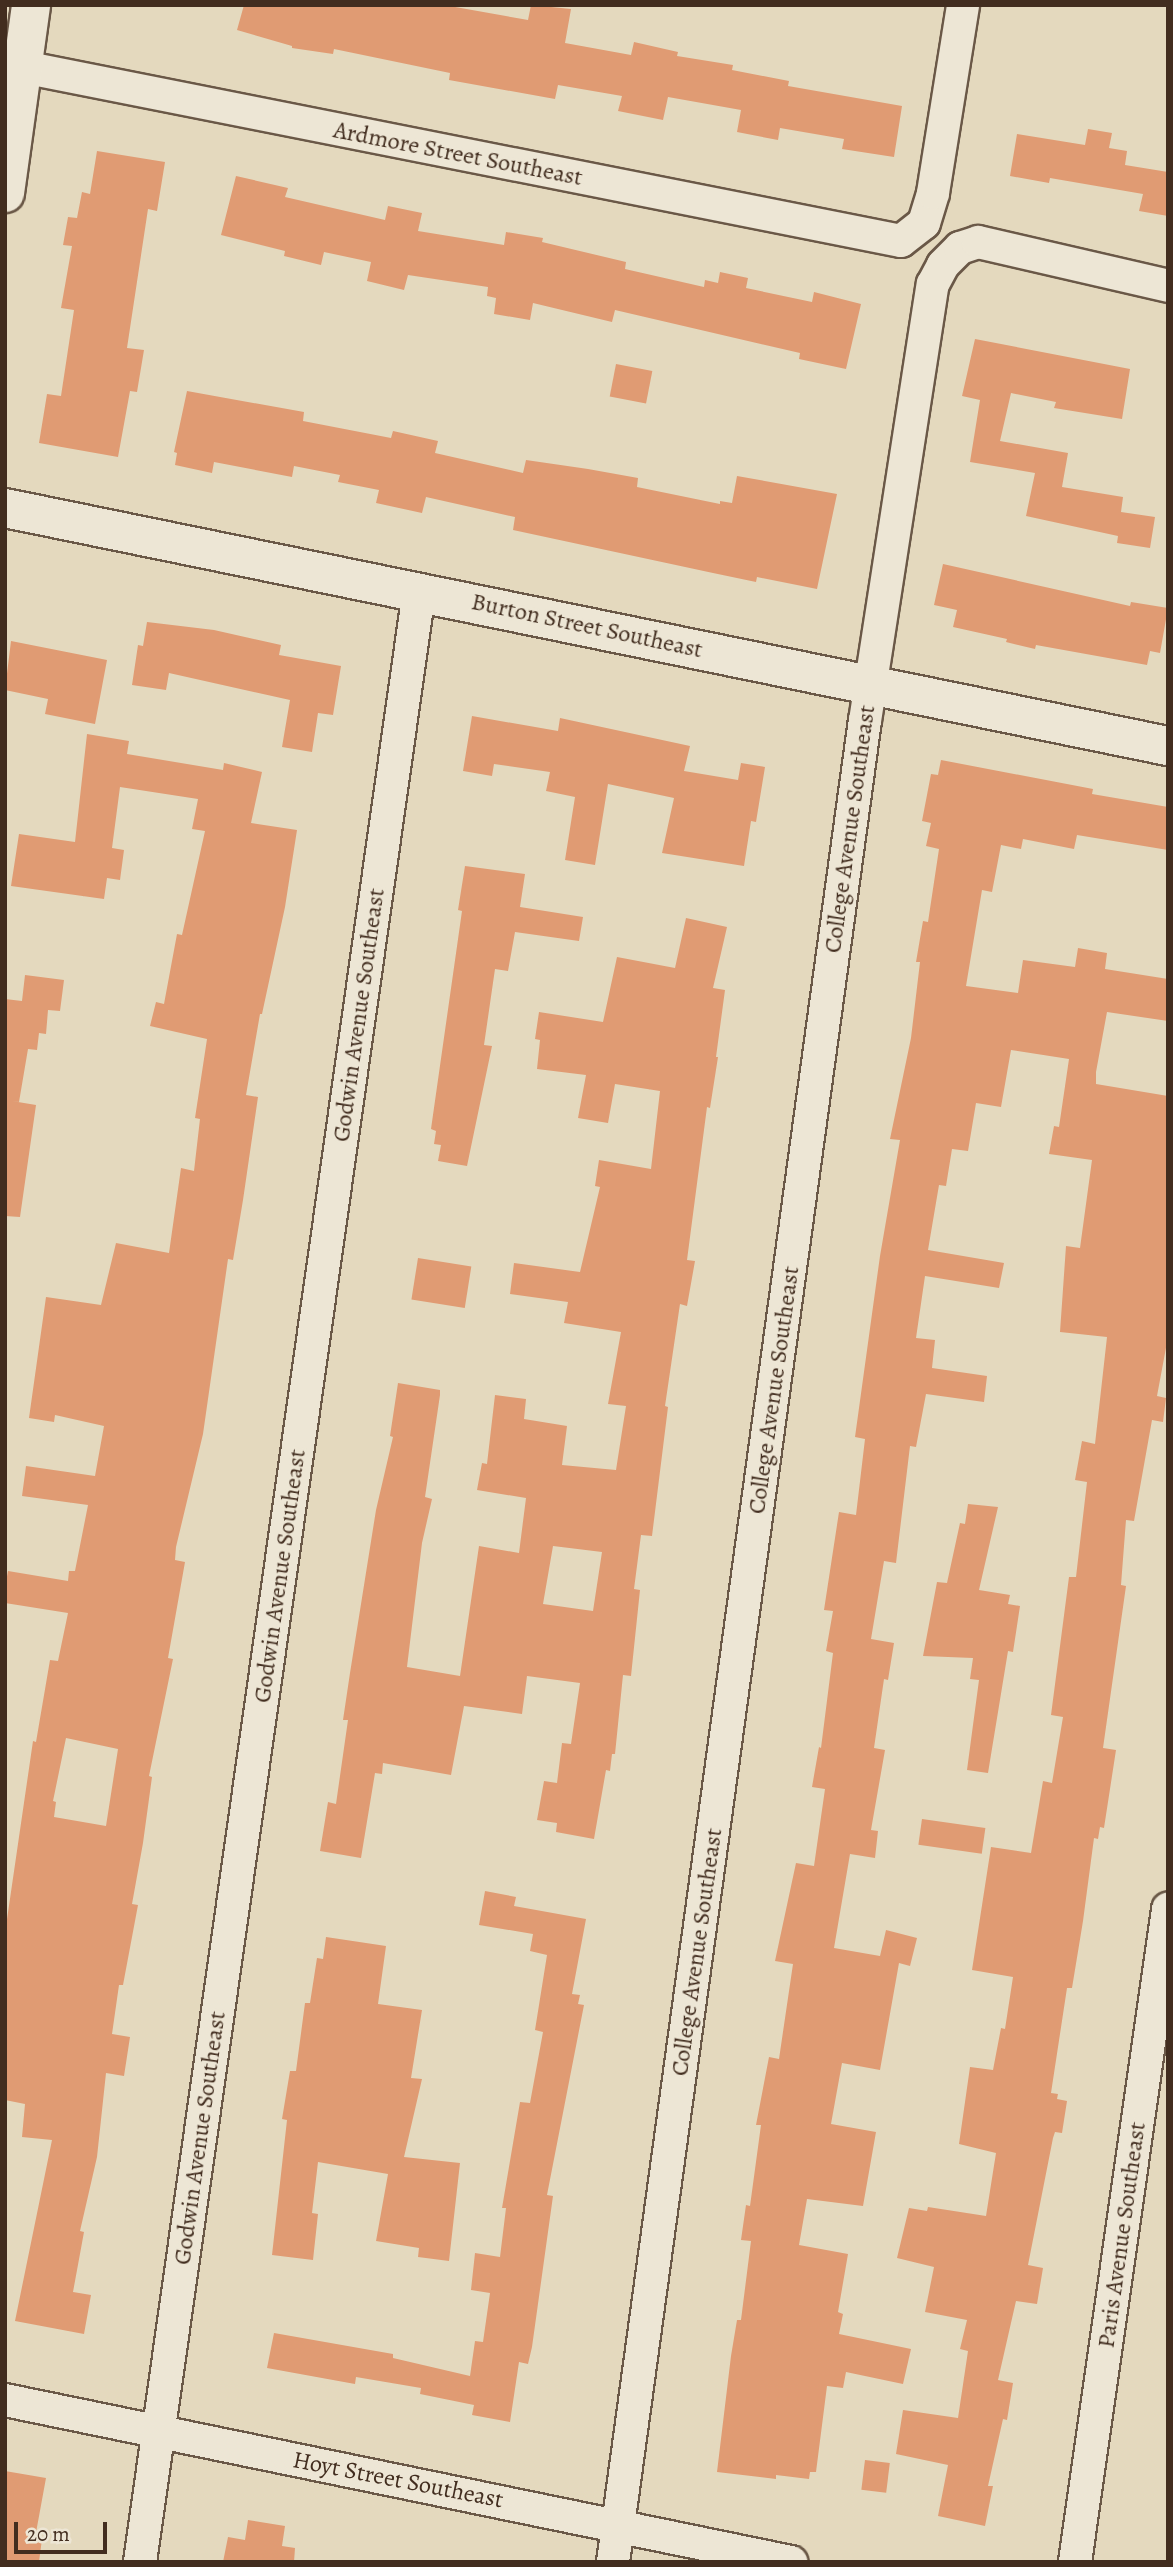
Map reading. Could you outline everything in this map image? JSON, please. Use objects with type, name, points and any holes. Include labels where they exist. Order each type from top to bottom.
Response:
[{"type":"main road","points":[[5,193],[31,5]]},
{"type":"main road","name":"Burton Street Southeast","points":[[5,508],[1168,746]]},
{"type":"street","name":"Ardmore Street Southeast","points":[[23,67],[901,241],[913,234],[930,205],[963,5]]},
{"type":"street","name":"College Avenue Southeast","points":[[613,2562],[870,685],[933,284],[943,265],[960,248],[978,242],[1168,286]]},
{"type":"street","name":"Godwin Avenue Southeast","points":[[140,2562],[419,591]]},
{"type":"street","name":"Paris Avenue Southeast","points":[[1076,2562],[1168,1909]]},
{"type":"street","name":"Hoyt Street Southeast","points":[[5,2400],[791,2562]]},
{"type":"building","points":[[244,5],[444,5],[528,20],[531,5],[571,9],[565,43],[631,55],[634,42],[678,52],[677,56],[733,65],[732,70],[789,81],[788,86],[902,106],[894,157],[842,149],[844,139],[780,128],[778,140],[737,132],[741,110],[668,97],[663,120],[618,111],[622,96],[558,85],[555,99],[449,80],[450,73],[334,49],[333,54],[292,48],[237,30]]},
{"type":"building","points":[[1088,129],[1112,133],[1109,148],[1127,151],[1125,165],[1168,172],[1168,216],[1139,211],[1143,194],[1050,178],[1049,183],[1010,176],[1017,134],[1085,145]]},
{"type":"building","points":[[97,151],[165,162],[157,211],[148,209],[127,348],[144,350],[137,392],[130,391],[118,457],[39,443],[47,394],[61,396],[74,310],[61,308],[72,246],[63,245],[68,217],[77,218],[82,192],[90,194]]},
{"type":"building","points":[[236,176],[288,188],[285,197],[385,220],[388,206],[422,213],[418,231],[504,245],[506,232],[543,238],[542,242],[626,262],[625,269],[704,287],[705,280],[718,283],[720,272],[748,278],[746,288],[812,302],[814,292],[861,304],[846,369],[799,359],[800,353],[615,310],[612,322],[533,303],[530,320],[494,314],[496,298],[487,296],[488,287],[408,275],[404,290],[367,281],[371,262],[324,252],[321,265],[284,256],[285,251],[221,235]]},
{"type":"building","points":[[975,339],[1130,369],[1122,419],[1054,408],[1056,402],[1011,393],[1000,441],[1068,453],[1062,487],[1123,497],[1121,512],[1155,517],[1150,548],[1117,543],[1118,536],[1026,516],[1035,473],[970,462],[980,400],[962,396]]},
{"type":"building","points":[[616,364],[652,371],[646,403],[610,396]]},
{"type":"building","points":[[187,391],[304,412],[303,421],[391,438],[393,431],[438,441],[435,453],[523,473],[526,460],[588,469],[638,478],[637,487],[720,504],[720,501],[732,503],[737,476],[837,494],[817,589],[757,577],[756,582],[513,530],[515,517],[426,497],[422,513],[376,503],[379,490],[338,482],[340,475],[294,466],[292,477],[214,462],[212,473],[175,465],[177,453],[174,452]]},
{"type":"building","points":[[943,564],[1130,606],[1131,602],[1168,608],[1160,653],[1150,651],[1147,665],[1036,645],[1035,649],[1006,642],[1007,639],[953,627],[957,610],[934,605]]},
{"type":"building","points":[[147,622],[214,630],[281,645],[279,655],[341,666],[333,715],[318,713],[312,752],[282,747],[290,700],[169,673],[166,690],[132,685],[138,645],[143,646]]},
{"type":"building","points":[[11,641],[107,660],[95,724],[45,714],[48,699],[5,690]]},
{"type":"building","points":[[472,716],[558,731],[560,718],[690,746],[684,771],[738,780],[741,763],[765,767],[756,822],[751,821],[744,866],[662,853],[674,798],[608,784],[595,865],[565,860],[575,797],[546,791],[550,772],[494,764],[492,776],[463,771]]},
{"type":"building","points":[[87,734],[129,741],[127,754],[223,770],[224,763],[262,772],[251,823],[297,830],[285,907],[260,1014],[246,1095],[258,1097],[233,1260],[228,1259],[203,1434],[176,1547],[175,1560],[185,1562],[168,1658],[173,1659],[149,1776],[152,1777],[132,1904],[138,1905],[123,1985],[119,1985],[112,2034],[130,2037],[124,2076],[106,2073],[97,2157],[80,2231],[84,2232],[73,2292],[91,2295],[84,2334],[15,2321],[52,2140],[22,2137],[25,2104],[5,2100],[5,1933],[33,1741],[36,1742],[50,1660],[58,1661],[68,1613],[5,1603],[5,1587],[8,1571],[68,1581],[69,1571],[75,1571],[88,1505],[22,1496],[26,1466],[95,1476],[104,1426],[55,1415],[54,1422],[29,1418],[46,1297],[101,1305],[116,1243],[169,1253],[181,1168],[194,1171],[200,1119],[195,1118],[207,1039],[150,1026],[156,1002],[164,1004],[177,934],[182,935],[205,831],[192,829],[198,799],[120,787],[112,848],[124,850],[120,880],[107,878],[104,899],[11,886],[19,834],[75,842]],"holes":[[[66,1738],[118,1749],[106,1826],[54,1817],[56,1802],[53,1801]]]},
{"type":"building","points":[[941,760],[1093,789],[1092,794],[1168,807],[1168,850],[1077,835],[1074,849],[1023,839],[1021,849],[1001,845],[992,892],[982,890],[966,986],[1018,993],[1023,960],[1075,967],[1078,948],[1107,953],[1105,969],[1168,979],[1168,1021],[1107,1012],[1096,1072],[1096,1084],[1168,1096],[1168,1337],[1157,1396],[1166,1398],[1163,1422],[1152,1420],[1134,1521],[1126,1520],[1121,1585],[1126,1586],[1103,1748],[1116,1750],[1104,1828],[1100,1827],[1098,1839],[1094,1838],[1072,1988],[1067,1988],[1051,2093],[1058,2094],[1057,2099],[1067,2101],[1062,2133],[1055,2132],[1053,2138],[1028,2265],[1043,2268],[1037,2304],[1016,2301],[998,2380],[1013,2383],[1007,2420],[1003,2419],[988,2486],[993,2486],[985,2526],[938,2516],[948,2465],[896,2454],[903,2410],[958,2418],[968,2351],[960,2349],[967,2320],[925,2312],[934,2267],[897,2258],[909,2208],[927,2211],[928,2207],[986,2216],[996,2153],[959,2144],[970,2067],[993,2070],[1001,2028],[1005,2029],[1013,1977],[972,1970],[991,1847],[1031,1853],[1043,1781],[1052,1783],[1063,1717],[1051,1715],[1069,1577],[1076,1577],[1087,1482],[1075,1480],[1082,1441],[1095,1444],[1107,1337],[1060,1332],[1066,1246],[1080,1248],[1092,1160],[1049,1154],[1054,1126],[1059,1127],[1069,1059],[1011,1050],[1001,1107],[976,1103],[968,1151],[952,1149],[946,1186],[939,1185],[928,1250],[1004,1263],[999,1288],[925,1276],[916,1338],[935,1340],[932,1368],[987,1376],[984,1402],[926,1394],[916,1447],[910,1446],[896,1563],[884,1561],[871,1639],[894,1643],[888,1680],[884,1679],[874,1748],[885,1750],[871,1830],[878,1831],[875,1858],[850,1854],[834,1948],[880,1956],[886,1930],[917,1938],[910,1966],[899,1963],[880,2070],[842,2063],[831,2124],[876,2132],[863,2206],[807,2199],[799,2245],[848,2254],[838,2312],[843,2314],[839,2334],[911,2349],[903,2384],[846,2372],[843,2388],[827,2386],[816,2472],[810,2472],[809,2479],[776,2475],[776,2479],[717,2472],[731,2356],[737,2320],[741,2320],[751,2241],[741,2240],[746,2205],[750,2206],[761,2125],[756,2125],[769,2057],[779,2059],[793,1964],[775,1961],[796,1863],[814,1866],[825,1789],[812,1787],[819,1747],[821,1748],[833,1653],[826,1651],[833,1611],[824,1610],[839,1512],[856,1515],[865,1439],[855,1437],[880,1256],[900,1140],[890,1139],[911,1038],[920,962],[916,962],[923,921],[928,922],[939,849],[926,846],[931,823],[922,821],[931,774],[938,775]]},
{"type":"building","points":[[465,866],[525,874],[520,907],[583,917],[579,941],[515,932],[508,971],[495,969],[484,1045],[492,1046],[467,1166],[438,1161],[441,1145],[434,1144],[436,1131],[431,1129],[462,911],[458,910]]},
{"type":"building","points":[[686,918],[727,927],[713,988],[725,990],[718,1057],[710,1108],[707,1107],[687,1260],[695,1261],[687,1306],[680,1304],[665,1406],[668,1407],[652,1536],[641,1535],[634,1589],[640,1590],[631,1676],[623,1675],[615,1754],[612,1754],[610,1771],[606,1770],[594,1839],[556,1832],[557,1823],[537,1820],[544,1781],[557,1783],[562,1743],[571,1744],[580,1683],[527,1676],[522,1714],[464,1706],[451,1775],[383,1763],[382,1774],[375,1773],[361,1858],[320,1851],[328,1802],[336,1804],[348,1720],[343,1720],[376,1510],[393,1437],[390,1436],[398,1383],[440,1390],[425,1497],[432,1499],[422,1543],[407,1667],[460,1676],[479,1546],[519,1553],[526,1498],[477,1490],[482,1463],[487,1464],[495,1395],[526,1399],[524,1419],[567,1426],[562,1465],[616,1470],[626,1406],[608,1404],[621,1332],[564,1323],[568,1302],[510,1294],[514,1263],[580,1272],[600,1187],[595,1186],[599,1160],[651,1169],[660,1091],[615,1084],[608,1123],[578,1118],[586,1075],[537,1069],[540,1040],[535,1039],[539,1012],[603,1022],[617,957],[675,968]],"holes":[[[553,1546],[602,1552],[593,1611],[543,1604]]]},
{"type":"building","points":[[25,975],[64,980],[60,1011],[48,1010],[46,1034],[39,1033],[37,1050],[28,1049],[19,1102],[12,1101],[36,1105],[20,1217],[5,1216],[5,999],[22,1001]]},
{"type":"building","points":[[418,1258],[471,1266],[465,1308],[411,1299]]},
{"type":"building","points":[[968,1504],[998,1507],[979,1590],[1010,1595],[1008,1604],[1020,1606],[1013,1652],[1008,1651],[988,1773],[967,1770],[979,1680],[970,1679],[973,1658],[923,1656],[937,1582],[947,1583],[960,1523],[965,1524]]},
{"type":"building","points":[[922,1819],[985,1828],[982,1854],[918,1845]]},
{"type":"building","points":[[485,1891],[516,1897],[514,1906],[586,1919],[572,1994],[580,1995],[578,2004],[584,2005],[547,2195],[553,2196],[532,2347],[528,2364],[519,2362],[510,2422],[472,2415],[474,2405],[420,2394],[421,2388],[356,2377],[355,2384],[267,2368],[274,2333],[393,2354],[393,2358],[470,2376],[475,2341],[483,2342],[490,2293],[471,2290],[475,2253],[500,2257],[506,2208],[502,2208],[520,2102],[530,2103],[543,2032],[535,2030],[547,1955],[530,1951],[533,1934],[479,1925]]},
{"type":"building","points":[[326,1937],[386,1946],[378,2004],[422,2010],[411,2078],[422,2079],[404,2157],[460,2163],[449,2261],[418,2257],[419,2248],[376,2241],[388,2174],[318,2162],[312,2213],[318,2214],[313,2260],[272,2255],[287,2120],[282,2119],[290,2071],[296,2071],[305,2003],[310,2003],[317,1958],[323,1959]]},
{"type":"building","points":[[865,2460],[890,2463],[886,2493],[861,2490]]},
{"type":"building","points":[[5,2471],[46,2478],[35,2538],[42,2539],[39,2562],[5,2562]]},
{"type":"building","points":[[248,2520],[285,2526],[282,2546],[295,2548],[294,2562],[223,2562],[228,2537],[245,2540]]}]
